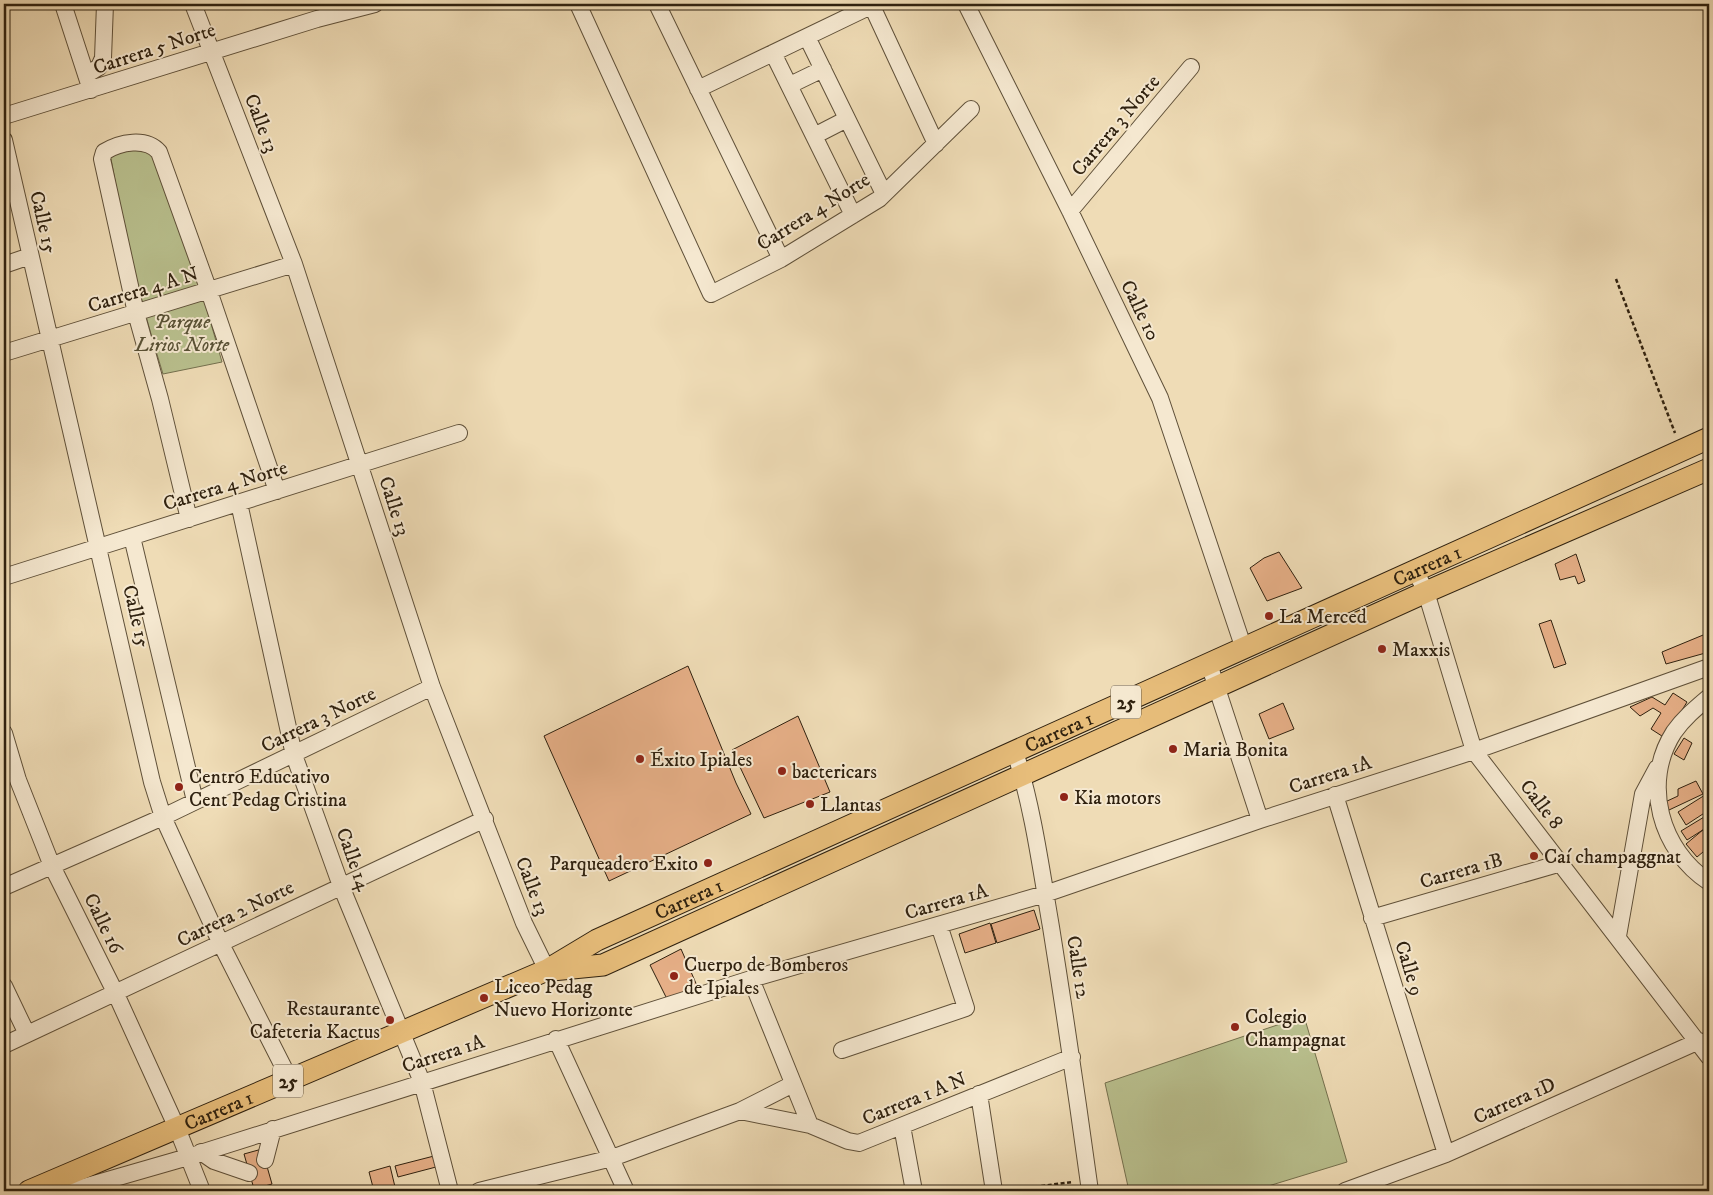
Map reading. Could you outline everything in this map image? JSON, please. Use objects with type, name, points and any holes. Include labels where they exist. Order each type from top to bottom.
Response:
[{"type":"main road","name":"Carrera 1","points":[[29,1191],[547,970],[597,940],[1209,664],[1708,443]]},
{"type":"main road","name":"Carrera 1","points":[[547,970],[603,965],[1426,592],[1709,469]]},
{"type":"main road","points":[[711,889],[722,911]]},
{"type":"street","points":[[63,4],[89,83]]},
{"type":"street","points":[[89,83],[103,58],[105,4]]},
{"type":"street","name":"Calle 13","points":[[193,4],[294,264],[432,687],[524,923],[547,970]]},
{"type":"street","points":[[317,19],[332,4]]},
{"type":"street","name":"Carrera 5 Norte","points":[[4,116],[89,83],[212,52],[317,19],[374,4]]},
{"type":"street","name":"Carrera 4 Norte","points":[[578,4],[711,294],[781,259],[884,194],[971,109]]},
{"type":"street","points":[[657,4],[781,259]]},
{"type":"street","points":[[698,89],[873,4],[936,144]]},
{"type":"street","name":"Calle 10","points":[[966,4],[1070,211],[1160,398],[1244,649]]},
{"type":"street","points":[[807,37],[884,194]]},
{"type":"street","points":[[773,53],[853,215]]},
{"type":"street","name":"Carrera 3 Norte","points":[[1070,211],[1191,67]]},
{"type":"street","points":[[790,86],[823,69]]},
{"type":"street","points":[[814,136],[847,119]]},
{"type":"street","name":"Calle 15","points":[[4,140],[152,782],[163,817],[221,944],[290,1080]]},
{"type":"street","points":[[189,519],[160,399],[136,313],[102,159],[104,152],[111,147],[144,142],[153,145],[158,152],[209,291],[277,491]]},
{"type":"street","points":[[4,265],[30,256]]},
{"type":"street","name":"Carrera 4 A N","points":[[4,353],[294,264]]},
{"type":"street","name":"Carrera 4 Norte","points":[[4,577],[360,466],[458,433]]},
{"type":"street","name":"Calle 14","points":[[239,503],[294,755],[340,886],[422,1082],[450,1191]]},
{"type":"street","points":[[132,537],[195,802]]},
{"type":"street","name":"Calle 8","points":[[1416,572],[1426,592],[1474,750],[1699,1041],[1709,1057]]},
{"type":"street","points":[[1209,664],[1218,686],[1260,820]]},
{"type":"street","name":"Carrera 1A","points":[[194,1154],[751,979],[1045,894],[1260,820],[1474,750],[1709,667]]},
{"type":"street","name":"Carrera 3 Norte","points":[[4,887],[163,817],[432,687]]},
{"type":"street","points":[[1618,936],[1644,794],[1673,734],[1689,713],[1709,697]]},
{"type":"street","name":"Calle 16","points":[[4,733],[18,780],[52,866],[116,994],[177,1128],[194,1154],[202,1191]]},
{"type":"street","name":"Calle 12","points":[[1015,752],[1022,775],[1045,894],[1072,1057],[1090,1186]]},
{"type":"street","points":[[1664,755],[1658,784],[1659,806],[1665,829],[1675,849],[1694,872],[1709,882]]},
{"type":"street","name":"Calle 9","points":[[1335,795],[1446,1154]]},
{"type":"street","name":"Carrera 2 Norte","points":[[4,1045],[485,819]]},
{"type":"street","name":"Carrera 1B","points":[[1372,918],[1561,863]]},
{"type":"street","points":[[842,1050],[966,1008],[939,925]]},
{"type":"street","points":[[751,979],[810,1125]]},
{"type":"street","points":[[4,986],[27,1034]]},
{"type":"street","points":[[556,1039],[626,1191]]},
{"type":"street","name":"Carrera 1D","points":[[1344,1191],[1446,1154],[1699,1041]]},
{"type":"street","name":"Carrera 1 A N","points":[[740,1111],[810,1125],[848,1141],[859,1143],[1072,1057]]},
{"type":"street","points":[[479,1191],[612,1158],[740,1111],[793,1084]]},
{"type":"street","points":[[979,1094],[994,1191]]},
{"type":"street","points":[[902,1126],[914,1191]]},
{"type":"street","points":[[265,1160],[274,1129]]},
{"type":"street","points":[[194,1154],[249,1172]]},
{"type":"street","name":"Carrera 1","points":[[70,1191],[194,1154]]},
{"type":"path","points":[[1616,279],[1676,435]]},
{"type":"path","points":[[1000,1191],[1090,1186]]},
{"type":"green space","name":"Parque Lirios Norte","points":[[144,145],[151,149],[202,292],[222,362],[163,374],[133,264],[110,153]]},
{"type":"green space","points":[[1304,1016],[1347,1162],[1252,1191],[1129,1191],[1105,1083]]},
{"type":"building","points":[[1279,552],[1302,588],[1267,601],[1250,568],[1264,558]]},
{"type":"building","points":[[1576,554],[1585,581],[1578,584],[1575,576],[1560,580],[1555,564]]},
{"type":"building","points":[[1551,620],[1566,664],[1554,668],[1539,624]]},
{"type":"building","points":[[1708,633],[1709,652],[1666,664],[1662,652]]},
{"type":"building","name":"Éxito Ipiales","points":[[688,666],[736,783],[751,814],[609,881],[544,736]]},
{"type":"building","points":[[1673,693],[1687,702],[1665,738],[1651,729],[1661,713],[1653,708],[1640,716],[1630,707],[1652,697],[1665,705]]},
{"type":"building","points":[[1283,703],[1294,729],[1269,739],[1259,714]]},
{"type":"building","name":"bactericars","points":[[798,716],[830,792],[764,818],[732,750]]},
{"type":"building","points":[[1684,738],[1692,743],[1684,760],[1674,754]]},
{"type":"building","points":[[1696,781],[1703,794],[1669,810],[1665,802],[1678,796],[1678,789]]},
{"type":"building","points":[[1705,795],[1709,802],[1709,810],[1686,825],[1678,812]]},
{"type":"building","points":[[1709,814],[1709,826],[1687,840],[1681,831]]},
{"type":"building","points":[[1704,829],[1709,836],[1709,847],[1697,857],[1686,844]]},
{"type":"building","points":[[1034,910],[1040,929],[997,943],[991,924]]},
{"type":"building","points":[[990,923],[996,943],[965,953],[959,934]]},
{"type":"building","name":"Cuerpo de Bomberos de Ipiales","points":[[681,949],[698,988],[667,999],[650,965]]},
{"type":"building","points":[[262,1149],[272,1184],[254,1189],[244,1154]]},
{"type":"building","points":[[434,1156],[436,1167],[398,1177],[395,1166]]},
{"type":"building","points":[[390,1166],[396,1191],[374,1191],[369,1172]]},
{"type":"place","name":"La Merced","points":[[1269,616]]},
{"type":"place","name":"Maxxis","points":[[1382,649]]},
{"type":"place","name":"Maria Bonita","points":[[1173,749]]},
{"type":"place","name":"Éxito Ipiales","points":[[640,759]]},
{"type":"place","name":"bactericars","points":[[782,771]]},
{"type":"place","name":"Centro Educativo Cent Pedag Cristina","points":[[179,787]]},
{"type":"place","name":"Kia motors","points":[[1064,797]]},
{"type":"place","name":"Llantas","points":[[810,804]]},
{"type":"place","name":"Caí champaggnat","points":[[1534,856]]},
{"type":"place","name":"Parqueadero Exito","points":[[708,863]]},
{"type":"place","name":"Cuerpo de Bomberos de Ipiales","points":[[674,976]]},
{"type":"place","name":"Liceo Pedag Nuevo Horizonte","points":[[484,998]]},
{"type":"place","name":"Restaurante Cafeteria Kactus","points":[[390,1020]]},
{"type":"place","name":"Colegio Champagnat","points":[[1235,1027]]}]
